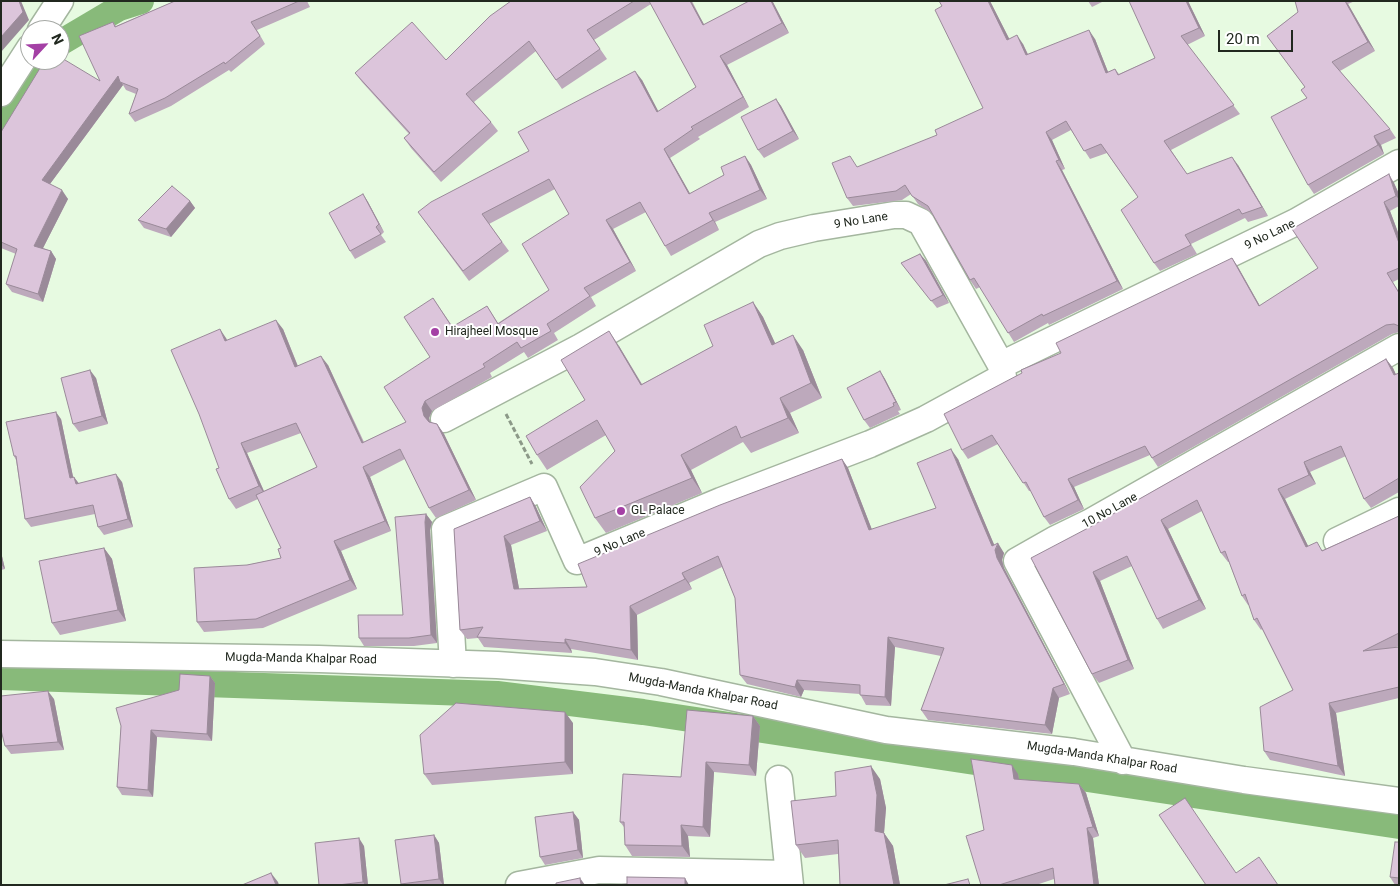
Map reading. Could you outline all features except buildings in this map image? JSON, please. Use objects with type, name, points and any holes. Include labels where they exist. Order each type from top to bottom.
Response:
[{"type":"street","points":[[48,20],[60,1]]},
{"type":"street","points":[[1,94],[20,64]]},
{"type":"street","name":"9 No Lane","points":[[1001,365],[1296,222],[1399,163]]},
{"type":"street","name":"9 No Lane","points":[[444,419],[495,393],[759,244],[780,236],[805,230],[894,216],[906,215],[921,222],[1001,365],[1003,377],[926,419],[870,444],[721,501],[577,561],[544,487]]},
{"type":"street","name":"10 No Lane","points":[[1123,760],[1017,562],[1399,347]]},
{"type":"street","points":[[453,664],[445,529],[544,487]]},
{"type":"street","points":[[1338,542],[1399,511]]},
{"type":"street","name":"Mugda-Manda Khalpar Road","points":[[1,654],[319,659],[595,672],[661,682],[886,730],[1074,752],[1244,780],[1399,801]]},
{"type":"street","points":[[519,885],[600,870],[789,879],[779,779]]},
{"type":"path","points":[[495,393],[544,487]]},
{"type":"waterway","points":[[70,37],[119,8],[141,1]]},
{"type":"waterway","points":[[1,121],[24,83],[35,70]]},
{"type":"waterway","points":[[1,677],[497,694],[643,712],[1399,826]]},
{"type":"place","name":"Hirajheel Mosque","points":[[435,332]]},
{"type":"place","name":"GL Palace","points":[[621,511]]}]
